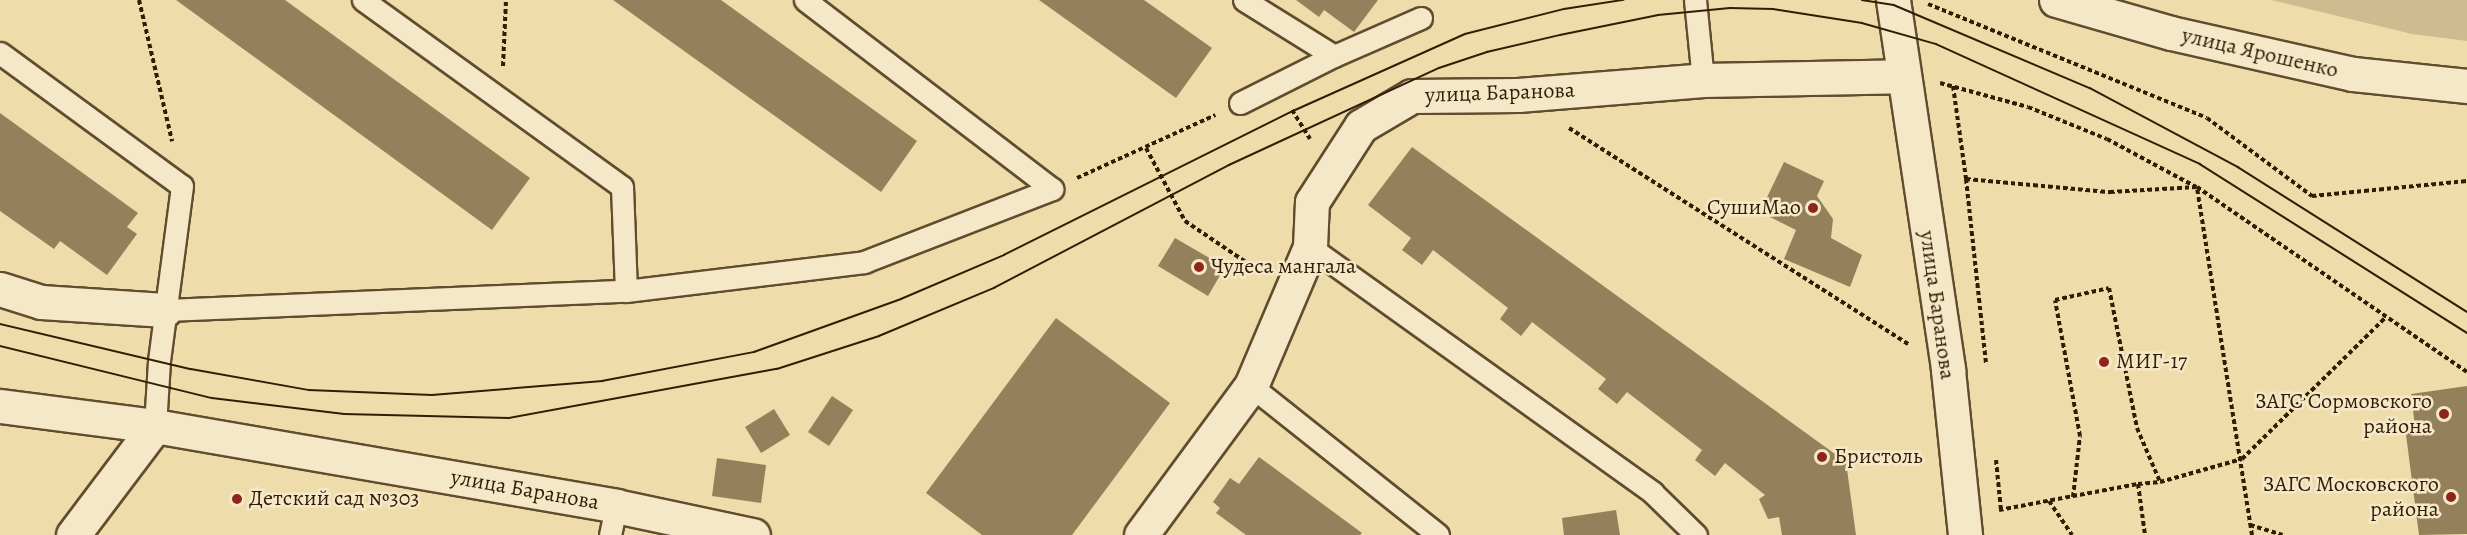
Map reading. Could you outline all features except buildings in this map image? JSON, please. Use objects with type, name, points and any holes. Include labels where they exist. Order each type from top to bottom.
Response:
[{"type":"street","name":"улица Баранова","points":[[1893,0],[1948,370],[1965,535]]},
{"type":"street","name":"улица Ярошенко","points":[[2056,0],[2171,33],[2353,74],[2467,86]]},
{"type":"street","name":"улица Баранова","points":[[1141,535],[1251,386],[1310,247],[1312,202],[1361,126],[1412,96],[1518,95],[1703,80],[1904,76]]},
{"type":"street","points":[[0,289],[41,302],[165,310]]},
{"type":"street","name":"улица Баранова","points":[[0,406],[155,426],[613,520],[753,535]]},
{"type":"street","points":[[73,535],[155,426]]},
{"type":"lane","points":[[363,0],[622,187],[626,291]]},
{"type":"lane","points":[[805,0],[1052,189]]},
{"type":"lane","points":[[1244,0],[1334,56]]},
{"type":"lane","points":[[1695,0],[1703,80]]},
{"type":"lane","points":[[1240,103],[1334,56],[1420,18]]},
{"type":"lane","points":[[0,52],[182,186],[165,310],[155,426]]},
{"type":"lane","points":[[165,310],[626,291],[864,262],[1052,189]]},
{"type":"lane","points":[[1310,247],[1653,493],[1696,535]]},
{"type":"lane","points":[[1251,386],[1438,535]]},
{"type":"path","points":[[139,0],[182,186]]},
{"type":"path","points":[[501,100],[506,0]]},
{"type":"path","points":[[1919,0],[2207,118],[2312,196],[2467,181]]},
{"type":"path","points":[[1904,76],[1953,86],[2028,106],[2107,139],[2197,187],[2385,318],[2467,372]]},
{"type":"path","points":[[1277,86],[1332,171]]},
{"type":"path","points":[[1953,86],[1966,179],[1986,368]]},
{"type":"path","points":[[1518,95],[1948,370]]},
{"type":"path","points":[[1052,189],[1146,148],[1240,103]]},
{"type":"path","points":[[1146,148],[1185,221],[1291,293]]},
{"type":"path","points":[[1966,179],[2110,192],[2197,187]]},
{"type":"path","points":[[2197,187],[2242,459],[2252,535]]},
{"type":"path","points":[[2073,497],[2080,436],[2055,300],[2109,288],[2137,428],[2160,483]]},
{"type":"path","points":[[1990,512],[2138,484],[2160,483],[2242,459],[2385,318]]},
{"type":"path","points":[[1995,450],[2001,510]]},
{"type":"path","points":[[2138,484],[2145,535]]},
{"type":"path","points":[[2049,501],[2072,535]]},
{"type":"path","points":[[2250,525],[2282,535]]},
{"type":"shaded area","points":[[2271,0],[2467,0],[2467,41],[2412,34]]},
{"type":"tram line","points":[[0,324],[191,369],[309,390],[432,395],[602,381],[754,352],[901,299],[1004,255],[1293,111],[1465,34],[1564,9],[1623,0]]},
{"type":"tram line","points":[[1862,0],[1894,5],[2090,88],[2238,167],[2467,312]]},
{"type":"tram line","points":[[0,346],[212,398],[344,414],[509,418],[777,369],[879,336],[994,288],[1229,165],[1439,68],[1487,52],[1560,35],[1658,15],[1730,8],[1773,9],[1862,23],[1936,44],[2200,164],[2467,333]]},
{"type":"place","name":"СушиМао","points":[[1813,208]]},
{"type":"place","name":"Чудеса мангала","points":[[1199,267]]},
{"type":"place","name":"МИГ-17","points":[[2104,362]]},
{"type":"place","name":"ЗАГС Сормовского района","points":[[2444,414]]},
{"type":"place","name":"Бристоль","points":[[1822,457]]},
{"type":"place","name":"ЗАГС Московского района","points":[[2451,497]]},
{"type":"place","name":"Детский сад №303","points":[[237,499]]}]
